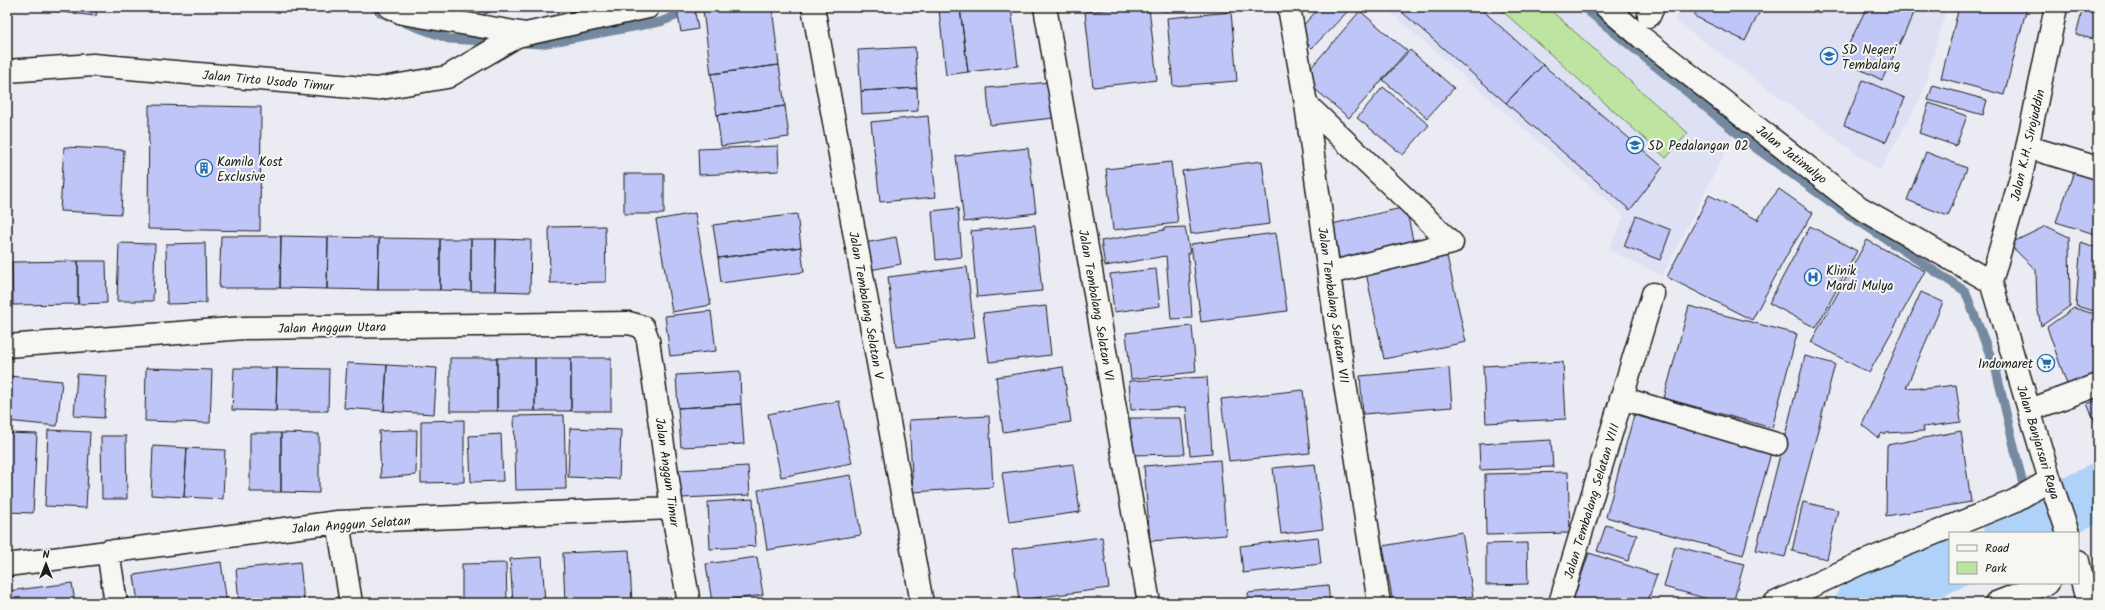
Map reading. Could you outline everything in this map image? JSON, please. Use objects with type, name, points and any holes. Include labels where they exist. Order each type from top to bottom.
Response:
[{"type":"street","points":[[390,7],[402,13],[522,35],[648,7]]},
{"type":"street","name":"Jalan Tembalang Selatan V","points":[[813,7],[922,603]]},
{"type":"street","name":"Jalan Tembalang Selatan VI","points":[[1045,7],[1149,603]]},
{"type":"street","name":"Jalan Tembalang Selatan VII","points":[[1289,7],[1306,104],[1329,272],[1379,603]]},
{"type":"street","name":"Jalan Jatimulyo","points":[[1606,7],[1641,37],[1859,207],[1991,282]]},
{"type":"street","name":"Jalan K.H. Sirojuddin","points":[[1991,282],[2022,177],[2056,7]]},
{"type":"street","name":"Jalan Tirto Usodo Timur","points":[[7,71],[93,65],[376,89],[447,77],[491,50],[522,35]]},
{"type":"street","points":[[1306,104],[1452,243],[1329,272]]},
{"type":"street","points":[[2028,147],[2098,168]]},
{"type":"street","name":"Jalan Banjarsari Raya","points":[[1991,282],[2068,532]]},
{"type":"street","name":"Jalan Tembalang Selatan VIII","points":[[1560,603],[1653,294]]},
{"type":"street","name":"Jalan Anggun Utara","points":[[7,346],[244,328],[629,323],[643,327],[648,340]]},
{"type":"street","name":"Jalan Anggun Timur","points":[[648,340],[672,508],[689,603]]},
{"type":"street","points":[[2030,410],[2098,385]]},
{"type":"street","points":[[1621,398],[1776,444]]},
{"type":"street","points":[[1775,603],[1861,563],[2052,485]]},
{"type":"street","name":"Jalan Anggun Selatan","points":[[7,565],[338,522],[672,508]]},
{"type":"street","points":[[338,522],[351,603]]},
{"type":"street","points":[[108,552],[116,603]]},
{"type":"street","points":[[2084,568],[2087,603]]},
{"type":"street","points":[[1996,603],[2045,584]]},
{"type":"shaded area","name":"SD Pedalangan 02","points":[[1384,7],[1578,7],[1734,135],[1662,276],[1608,250],[1624,216]]},
{"type":"shaded area","name":"SD Negeri Tembalang","points":[[1680,7],[1947,7],[1923,93],[1880,171],[1674,20]]},
{"type":"green space","points":[[1498,7],[1547,7],[1688,133],[1666,158]]},
{"type":"building","points":[[44,7],[97,7],[96,16],[44,10]]},
{"type":"building","points":[[471,7],[500,7],[476,18]]},
{"type":"building","points":[[694,7],[698,29],[681,32],[677,9]]},
{"type":"building","points":[[728,7],[772,7],[779,65],[711,74],[703,10]]},
{"type":"building","points":[[1011,7],[1018,66],[968,72],[960,8]]},
{"type":"building","points":[[1130,7],[1149,7],[1157,80],[1093,87],[1085,12]]},
{"type":"building","points":[[1162,7],[1211,7],[1163,11]]},
{"type":"building","points":[[1320,7],[1352,7],[1312,48],[1296,33]]},
{"type":"building","points":[[1396,7],[1479,7],[1543,65],[1506,103]]},
{"type":"building","points":[[1699,7],[1762,7],[1745,41],[1694,16]]},
{"type":"building","points":[[1867,7],[1917,7],[1882,80],[1841,60]]},
{"type":"building","points":[[1959,7],[2027,7],[2004,95],[1941,78]]},
{"type":"building","points":[[2083,7],[2098,11],[2097,40],[2076,35]]},
{"type":"building","points":[[960,8],[968,72],[946,75],[939,10]]},
{"type":"building","points":[[1360,11],[1407,51],[1349,118],[1302,78]]},
{"type":"building","points":[[1231,12],[1237,81],[1173,86],[1167,18]]},
{"type":"building","points":[[915,47],[917,88],[861,91],[858,50]]},
{"type":"building","points":[[1410,50],[1454,88],[1427,118],[1383,80]]},
{"type":"building","points":[[779,65],[785,106],[717,115],[711,74]]},
{"type":"building","points":[[1543,65],[1663,167],[1630,210],[1506,103]]},
{"type":"building","points":[[1863,80],[1905,98],[1886,142],[1844,125]]},
{"type":"building","points":[[1050,82],[1054,118],[990,125],[987,88]]},
{"type":"building","points":[[1933,85],[1987,100],[1983,115],[1928,100]]},
{"type":"building","points":[[1383,87],[1429,125],[1403,155],[1357,118]]},
{"type":"building","points":[[917,88],[918,111],[862,114],[861,91]]},
{"type":"building","points":[[1929,103],[1967,116],[1956,146],[1919,133]]},
{"type":"building","name":"Kamila Kost Exclusive","points":[[149,105],[261,107],[260,231],[148,229]]},
{"type":"building","points":[[785,106],[789,137],[721,146],[717,115]]},
{"type":"building","points":[[928,116],[936,197],[880,202],[871,122]]},
{"type":"building","points":[[778,146],[779,171],[699,175],[698,149]]},
{"type":"building","points":[[64,147],[124,150],[121,214],[60,211]]},
{"type":"building","points":[[1028,148],[1036,213],[964,222],[956,156]]},
{"type":"building","points":[[1926,152],[1967,168],[1948,216],[1907,200]]},
{"type":"building","points":[[1262,161],[1270,224],[1191,234],[1182,171]]},
{"type":"building","points":[[1171,162],[1178,223],[1113,230],[1106,169]]},
{"type":"building","points":[[2076,166],[2098,173],[2098,235],[2056,222]]},
{"type":"building","points":[[624,174],[664,174],[664,214],[624,214]]},
{"type":"building","points":[[1779,189],[1813,213],[1788,253],[1752,320],[1667,277],[1709,195],[1758,220],[1768,203]]},
{"type":"building","points":[[1406,207],[1416,255],[1342,271],[1332,224]]},
{"type":"building","points":[[958,208],[962,257],[936,260],[932,211]]},
{"type":"building","points":[[695,213],[711,305],[672,312],[656,220]]},
{"type":"building","points":[[797,214],[801,247],[718,258],[713,225]]},
{"type":"building","points":[[1636,216],[1671,230],[1660,260],[1624,246]]},
{"type":"building","points":[[1035,225],[1042,291],[977,297],[971,231]]},
{"type":"building","points":[[605,226],[606,282],[550,283],[549,227]]},
{"type":"building","name":"Klinik Mardi Mulya","points":[[1810,226],[1857,251],[1816,328],[1769,303]]},
{"type":"building","points":[[2046,226],[2069,237],[2070,306],[2041,326],[2037,306],[2036,270],[2009,244]]},
{"type":"building","points":[[1185,227],[1190,253],[1188,253],[1192,318],[1171,319],[1166,256],[1105,266],[1101,241],[1164,230],[1164,228]]},
{"type":"building","points":[[1276,233],[1287,311],[1201,322],[1191,244]]},
{"type":"building","points":[[7,234],[8,277],[7,277]]},
{"type":"building","points":[[221,236],[281,236],[280,288],[219,288]]},
{"type":"building","points":[[281,236],[328,237],[327,289],[280,288]]},
{"type":"building","points":[[328,237],[379,238],[378,290],[327,289]]},
{"type":"building","points":[[896,237],[901,264],[870,270],[865,243]]},
{"type":"building","points":[[379,238],[440,239],[440,290],[378,290]]},
{"type":"building","points":[[440,239],[471,239],[471,291],[440,290]]},
{"type":"building","points":[[471,239],[496,239],[495,291],[471,291]]},
{"type":"building","points":[[496,239],[531,240],[530,292],[495,291]]},
{"type":"building","points":[[1867,240],[1925,271],[1869,373],[1811,342]]},
{"type":"building","points":[[2081,242],[2098,248],[2098,312],[2076,306]]},
{"type":"building","points":[[119,243],[155,244],[153,301],[117,301]]},
{"type":"building","points":[[205,243],[206,303],[167,304],[166,244]]},
{"type":"building","points":[[801,247],[804,272],[721,283],[718,258]]},
{"type":"building","points":[[1447,256],[1466,342],[1384,359],[1366,273]]},
{"type":"building","points":[[78,261],[78,304],[13,305],[12,262]]},
{"type":"building","points":[[78,261],[106,261],[107,303],[78,304]]},
{"type":"building","points":[[967,267],[975,338],[896,347],[888,277]]},
{"type":"building","points":[[1156,269],[1160,306],[1114,312],[1110,274]]},
{"type":"building","points":[[8,277],[9,304],[7,304]]},
{"type":"building","points":[[1921,292],[1943,302],[1906,388],[1921,387],[1921,389],[1956,385],[1961,422],[1923,427],[1924,431],[1886,433],[1885,435],[1882,433],[1878,438],[1862,425]]},
{"type":"building","points":[[1046,306],[1051,355],[989,362],[983,313]]},
{"type":"building","points":[[1689,306],[1797,334],[1772,428],[1664,398]]},
{"type":"building","points":[[2074,308],[2098,315],[2098,380],[2069,390],[2047,327]]},
{"type":"building","points":[[711,311],[716,351],[670,356],[665,316]]},
{"type":"building","points":[[1192,326],[1196,372],[1131,379],[1126,333]]},
{"type":"building","points":[[1805,356],[1835,364],[1785,557],[1756,550]]},
{"type":"building","points":[[450,358],[497,358],[497,411],[450,411]]},
{"type":"building","points":[[497,358],[535,358],[535,411],[497,411]]},
{"type":"building","points":[[535,358],[571,358],[571,411],[535,411]]},
{"type":"building","points":[[571,358],[611,358],[611,411],[571,411]]},
{"type":"building","points":[[1563,362],[1566,419],[1486,423],[1483,366]]},
{"type":"building","points":[[347,363],[387,365],[384,411],[344,408]]},
{"type":"building","points":[[387,365],[437,368],[434,414],[384,411]]},
{"type":"building","points":[[1063,367],[1071,422],[1003,432],[996,377]]},
{"type":"building","points":[[146,368],[212,370],[210,423],[145,421]]},
{"type":"building","points":[[234,368],[277,368],[276,411],[232,410]]},
{"type":"building","points":[[277,368],[329,369],[328,411],[276,411]]},
{"type":"building","points":[[1449,368],[1452,407],[1363,414],[1360,376]]},
{"type":"building","points":[[740,371],[741,404],[678,408],[676,375]]},
{"type":"building","points":[[77,374],[107,376],[104,418],[74,416]]},
{"type":"building","points":[[9,376],[62,381],[57,426],[7,421]]},
{"type":"building","points":[[1207,377],[1212,453],[1190,455],[1186,407],[1131,410],[1129,381]]},
{"type":"building","points":[[1303,390],[1310,453],[1229,461],[1221,399]]},
{"type":"building","points":[[2098,400],[2098,428],[2087,404]]},
{"type":"building","points":[[839,401],[852,463],[781,477],[768,414]]},
{"type":"building","points":[[741,404],[744,444],[681,447],[678,408]]},
{"type":"building","points":[[564,415],[566,489],[516,490],[514,416]]},
{"type":"building","points":[[1634,415],[1771,453],[1743,555],[1606,517]]},
{"type":"building","points":[[989,416],[993,487],[913,492],[909,420]]},
{"type":"building","points":[[1130,418],[1181,418],[1185,454],[1129,455]]},
{"type":"building","points":[[464,420],[464,482],[421,483],[421,421]]},
{"type":"building","points":[[570,428],[621,430],[619,479],[568,477]]},
{"type":"building","points":[[48,430],[90,432],[86,508],[45,506]]},
{"type":"building","points":[[417,430],[416,475],[381,478],[379,431]]},
{"type":"building","points":[[1961,431],[1971,502],[1886,516],[1887,445]]},
{"type":"building","points":[[7,433],[37,434],[33,513],[7,512]]},
{"type":"building","points":[[250,433],[281,433],[281,492],[250,492]]},
{"type":"building","points":[[281,433],[319,434],[319,493],[281,492]]},
{"type":"building","points":[[501,434],[503,481],[471,482],[469,436]]},
{"type":"building","points":[[101,436],[126,436],[127,499],[102,499]]},
{"type":"building","points":[[1551,440],[1553,467],[1480,470],[1479,444]]},
{"type":"building","points":[[153,446],[187,448],[184,497],[151,495]]},
{"type":"building","points":[[187,448],[225,450],[223,499],[184,497]]},
{"type":"building","points":[[1220,460],[1226,535],[1150,541],[1144,466]]},
{"type":"building","points":[[1073,464],[1080,512],[1009,522],[1002,473]]},
{"type":"building","points":[[1315,464],[1323,529],[1281,534],[1273,468]]},
{"type":"building","points":[[748,466],[750,495],[681,498],[679,470]]},
{"type":"building","points":[[1568,472],[1570,533],[1486,535],[1485,474]]},
{"type":"building","points":[[851,475],[861,535],[767,550],[758,490]]},
{"type":"building","points":[[753,499],[756,546],[710,549],[708,502]]},
{"type":"building","points":[[1803,502],[1838,510],[1827,559],[1792,551]]},
{"type":"building","points":[[1606,525],[1637,535],[1628,561],[1597,551]]},
{"type":"building","points":[[1462,532],[1473,596],[1432,603],[1393,603],[1383,546]]},
{"type":"building","points":[[1102,537],[1109,588],[1019,600],[1012,549]]},
{"type":"building","points":[[1318,537],[1321,564],[1243,573],[1240,546]]},
{"type":"building","points":[[1527,543],[1528,584],[1486,585],[1486,544]]},
{"type":"building","points":[[1675,546],[1744,564],[1733,603],[1723,603],[1664,587]]},
{"type":"building","points":[[629,550],[632,602],[565,603],[563,553]]},
{"type":"building","points":[[1589,553],[1657,575],[1647,603],[1572,603]]},
{"type":"building","points":[[542,557],[545,603],[513,603],[510,559]]},
{"type":"building","points":[[757,557],[763,595],[712,602],[706,564]]},
{"type":"building","points":[[221,562],[227,603],[138,603],[134,575]]},
{"type":"building","points":[[300,562],[304,603],[239,603],[236,569]]},
{"type":"building","points":[[506,563],[507,603],[462,603],[462,564]]},
{"type":"building","points":[[72,583],[75,603],[10,603],[8,591]]},
{"type":"building","points":[[1328,585],[1330,603],[1249,603],[1248,593]]},
{"type":"waterway","points":[[376,7],[381,13],[393,18]]},
{"type":"waterway","points":[[524,43],[541,44],[660,22],[699,7]]},
{"type":"waterway","points":[[1583,7],[1753,146],[1843,211],[1965,291],[1996,370],[2032,523]]},
{"type":"waterway","points":[[405,23],[449,39],[499,42]]},
{"type":"waterway","points":[[2013,532],[2098,492]]},
{"type":"waterway","points":[[1863,603],[1949,562]]},
{"type":"place","name":"SD Negeri Tembalang","points":[[1829,56]]},
{"type":"place","name":"SD Pedalangan 02","points":[[1635,145]]},
{"type":"place","name":"Kamila Kost Exclusive","points":[[204,168]]},
{"type":"place","name":"Klinik Mardi Mulya","points":[[1813,277]]},
{"type":"place","name":"Indomaret","points":[[2046,363]]}]
